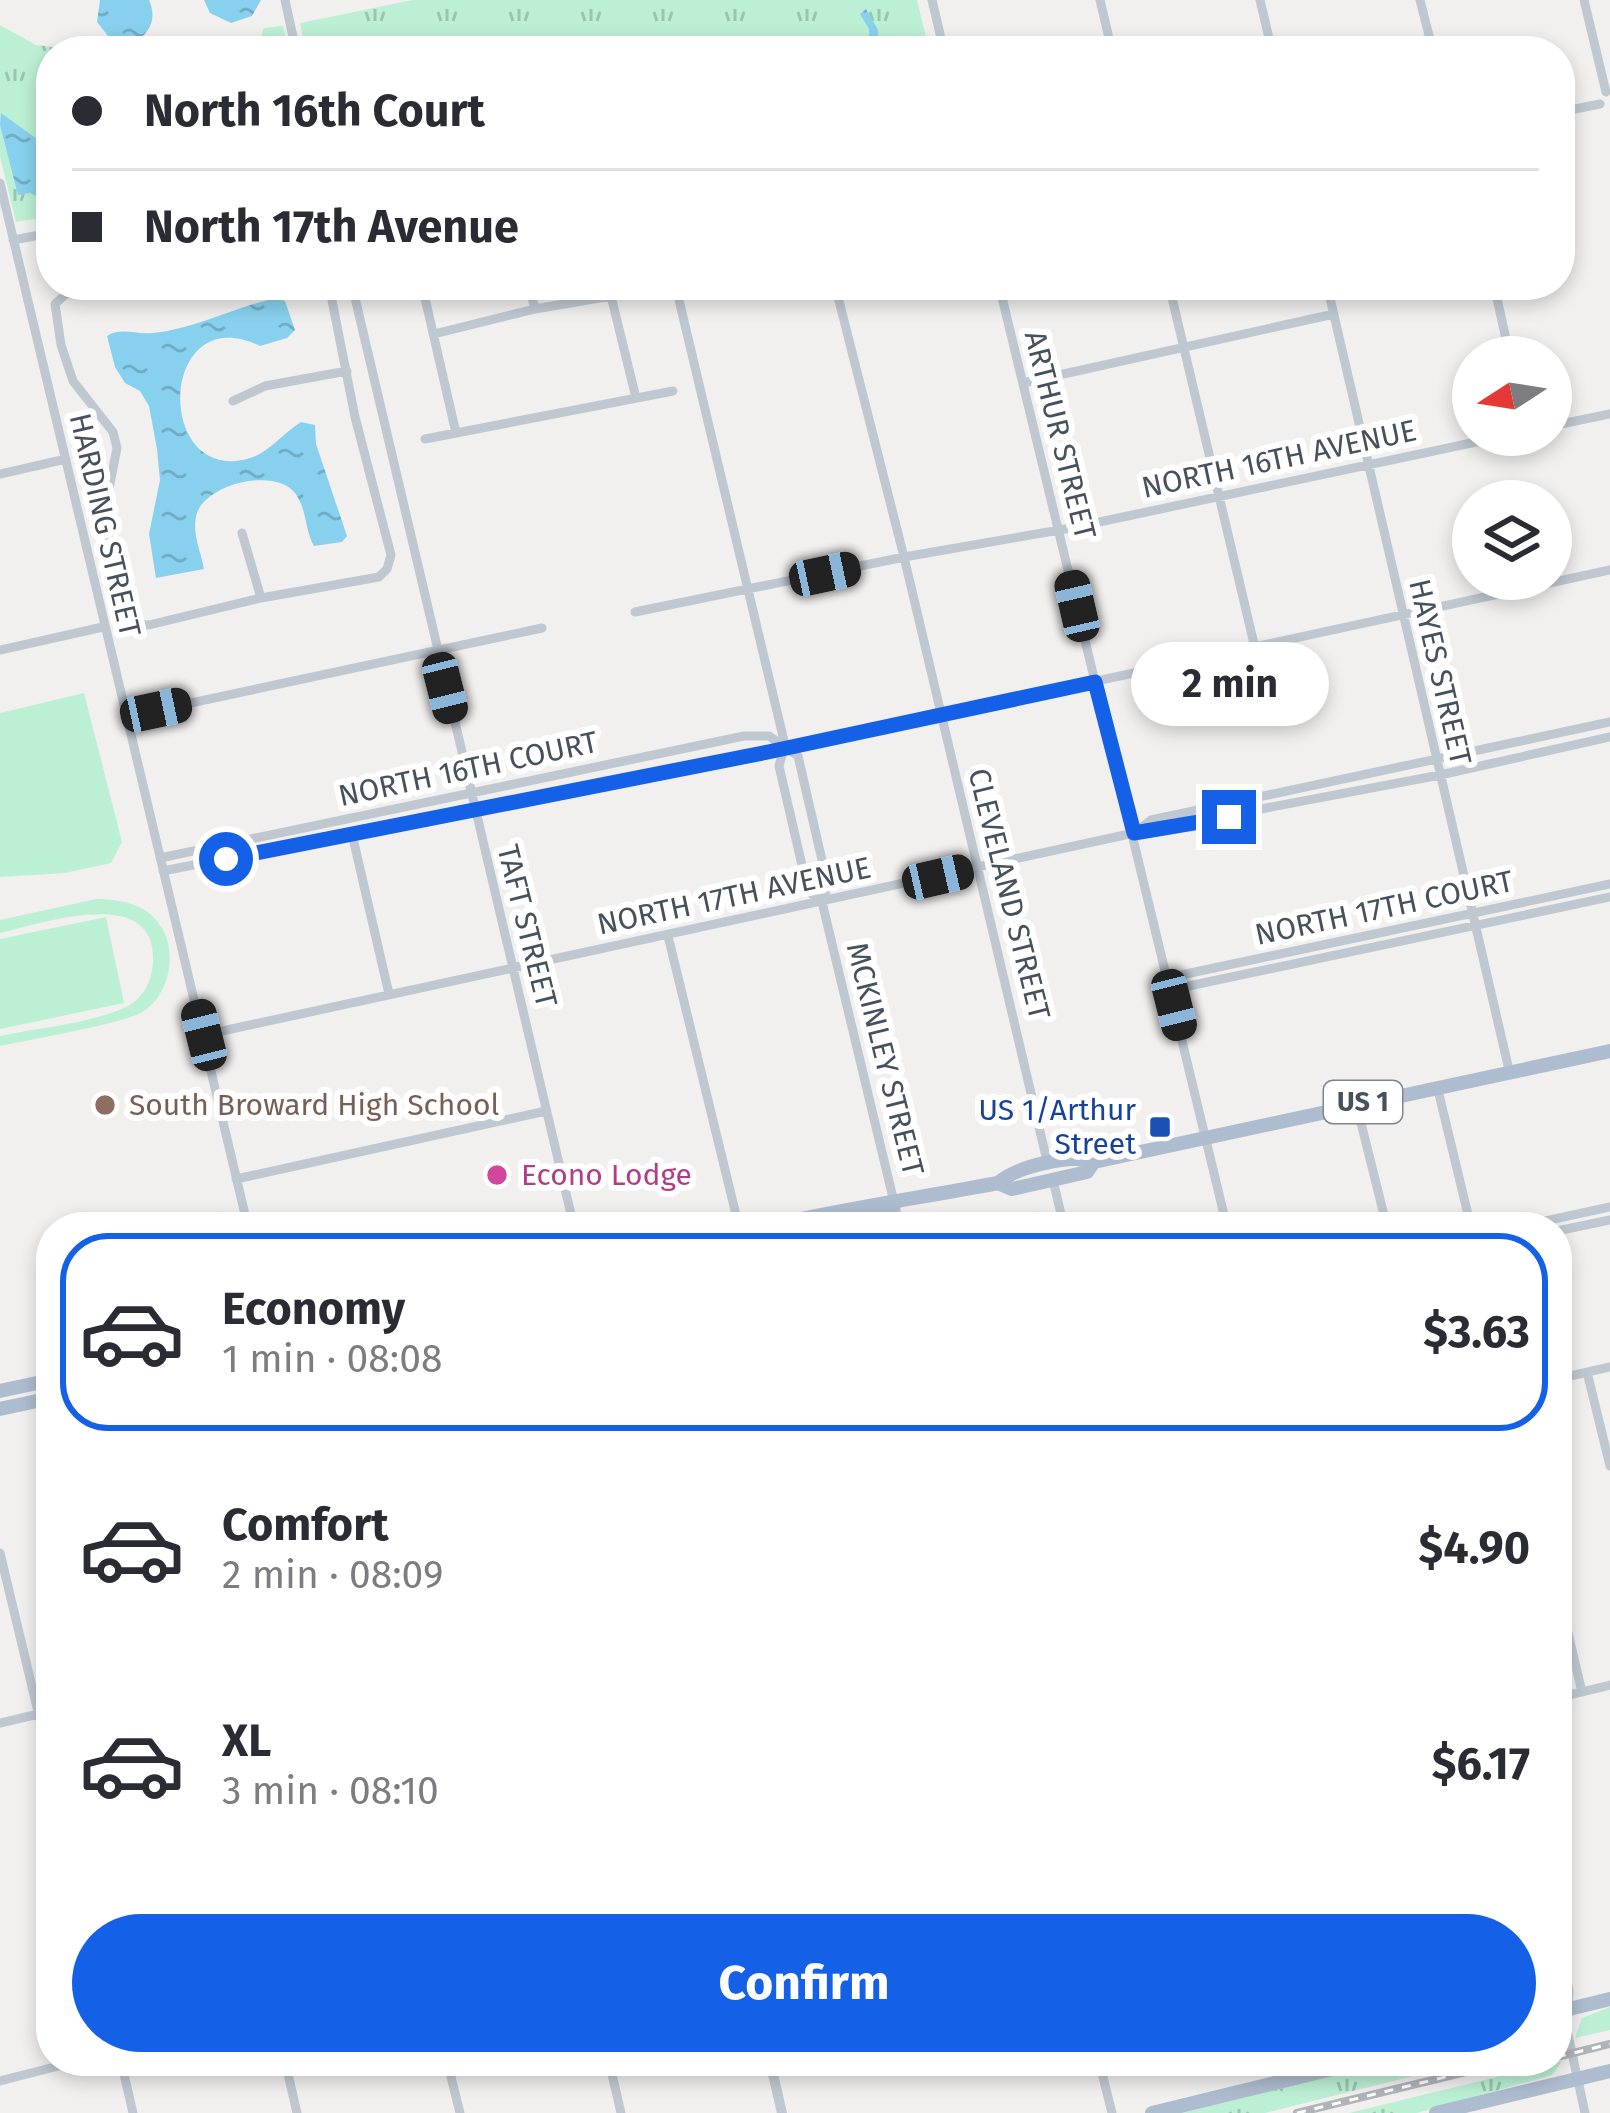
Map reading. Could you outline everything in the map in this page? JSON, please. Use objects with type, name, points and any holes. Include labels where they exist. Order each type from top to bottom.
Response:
[{"type":"main road","name":"US 1","points":[[828,1212],[998,1183],[1012,1189],[1051,1172],[1087,1172],[1094,1162],[1610,1051]]},
{"type":"main road","name":"US 1","points":[[885,1212],[895,1204]]},
{"type":"main road","points":[[0,1391],[36,1383]]},
{"type":"main road","points":[[0,1409],[36,1401]]},
{"type":"main road","points":[[1572,2009],[1610,1999]]},
{"type":"main road","points":[[1436,2113],[1610,2072]]},
{"type":"main road","points":[[1152,2113],[1304,2076]]},
{"type":"street","points":[[285,0],[293,36]]},
{"type":"street","points":[[932,0],[940,36]]},
{"type":"street","points":[[1100,0],[1108,36]]},
{"type":"street","points":[[1260,0],[1268,36]]},
{"type":"street","points":[[1420,0],[1429,36]]},
{"type":"street","points":[[1575,110],[1605,107],[1608,92],[1584,0]]},
{"type":"street","name":"HARDING STREET","points":[[0,183],[244,1212]]},
{"type":"street","points":[[13,240],[36,236]]},
{"type":"street","points":[[59,300],[55,304],[61,345],[73,380],[113,433],[117,448],[104,514],[125,615],[134,624],[149,625],[261,598],[380,578],[388,569],[391,555],[332,300]]},
{"type":"street","name":"TAFT STREET","points":[[355,300],[570,1212]]},
{"type":"street","points":[[426,300],[456,433]]},
{"type":"street","points":[[533,300],[535,308]]},
{"type":"street","points":[[434,334],[561,300]]},
{"type":"street","points":[[615,300],[636,398]]},
{"type":"street","name":"MCKINLEY STREET","points":[[679,300],[785,746],[779,766],[788,808],[808,891],[822,902]]},
{"type":"street","name":"CLEVELAND STREET","points":[[839,300],[1060,1212]]},
{"type":"street","name":"ARTHUR STREET","points":[[1003,300],[1223,1212]]},
{"type":"street","points":[[1173,300],[1255,648]]},
{"type":"street","name":"HAYES STREET","points":[[1331,300],[1509,1070]]},
{"type":"street","points":[[1497,300],[1505,336]]},
{"type":"street","points":[[1023,383],[1334,314]]},
{"type":"street","points":[[233,401],[265,386],[347,371]]},
{"type":"street","points":[[424,439],[673,392]]},
{"type":"street","points":[[1572,422],[1610,414]]},
{"type":"street","name":"NORTH 16TH AVENUE","points":[[635,612],[1059,530],[1452,447]]},
{"type":"street","points":[[0,473],[66,459]]},
{"type":"street","points":[[242,533],[261,598]]},
{"type":"street","name":"NORTH 16TH COURT","points":[[163,871],[748,756],[1610,570]]},
{"type":"street","points":[[0,650],[103,627]]},
{"type":"street","points":[[125,717],[542,628]]},
{"type":"street","points":[[756,735],[778,715]]},
{"type":"street","name":"NORTH 17TH AVENUE","points":[[1134,833],[1151,820],[1610,722]]},
{"type":"street","points":[[756,735],[769,736],[785,746]]},
{"type":"street","name":"NORTH 16TH COURT","points":[[160,858],[756,735]]},
{"type":"street","name":"NORTH 17TH AVENUE","points":[[204,1035],[1134,833],[1440,775],[1610,736]]},
{"type":"street","name":"MCKINLEY STREET","points":[[785,746],[798,757],[828,886],[822,902],[897,1212]]},
{"type":"street","points":[[352,834],[389,994]]},
{"type":"street","name":"NORTH 17TH COURT","points":[[1473,920],[1610,884]]},
{"type":"street","name":"NORTH 17TH COURT","points":[[1169,984],[1473,920],[1610,897]]},
{"type":"street","points":[[668,936],[735,1212]]},
{"type":"street","points":[[1437,1086],[1467,1212]]},
{"type":"street","points":[[1356,1103],[1383,1212]]},
{"type":"street","points":[[236,1179],[546,1111]]},
{"type":"street","points":[[1572,1215],[1610,1207]]},
{"type":"street","points":[[1572,1228],[1610,1220]]},
{"type":"street","points":[[1572,1376],[1610,1367]]},
{"type":"street","points":[[1587,1372],[1610,1466]]},
{"type":"street","points":[[0,1553],[36,1681]]},
{"type":"street","points":[[1572,1650],[1582,1692]]},
{"type":"street","points":[[1572,1694],[1610,1685]]},
{"type":"street","points":[[0,1723],[36,1715]]},
{"type":"street","points":[[1572,2058],[1585,2113]]},
{"type":"street","points":[[0,2081],[36,2072]]},
{"type":"street","points":[[124,2076],[133,2113]]},
{"type":"street","points":[[288,2076],[297,2113]]},
{"type":"street","points":[[451,2076],[460,2113]]},
{"type":"street","points":[[612,2076],[621,2113]]},
{"type":"street","points":[[773,2076],[782,2113]]},
{"type":"street","points":[[1103,2076],[1112,2113]]},
{"type":"green space","points":[[413,0],[917,0],[926,36],[303,36],[300,23]]},
{"type":"green space","points":[[0,25],[36,45],[36,219],[16,222],[0,156]]},
{"type":"green space","points":[[283,26],[285,36],[261,36],[264,28]]},
{"type":"green space","points":[[84,693],[122,842],[111,863],[65,873],[0,877],[0,713]]},
{"type":"green space","points":[[96,899],[136,906],[163,930],[170,955],[161,992],[134,1016],[0,1046],[0,1036],[113,1013],[132,1004],[146,989],[153,962],[149,938],[137,923],[93,915],[0,933],[0,920]]},
{"type":"green space","points":[[106,917],[124,1003],[0,1029],[0,939]]},
{"type":"green space","points":[[1610,2007],[1610,2030],[1575,2038],[1582,2018]]},
{"type":"green space","points":[[1333,2076],[1413,2076],[1265,2113],[1182,2113]]},
{"type":"green space","points":[[1501,2076],[1548,2076],[1417,2113],[1349,2113]]},
{"type":"water","points":[[100,0],[149,0],[152,19],[142,36],[108,36],[97,22]]},
{"type":"water","points":[[204,0],[261,0],[252,16],[231,23],[210,13]]},
{"type":"water","points":[[866,9],[878,36],[869,36],[860,14]]},
{"type":"water","points":[[1,113],[36,138],[36,196],[18,195]]},
{"type":"water","points":[[285,301],[295,330],[287,338],[260,346],[227,338],[202,346],[187,367],[180,393],[183,421],[195,445],[216,459],[247,459],[301,422],[315,425],[316,444],[347,536],[342,542],[314,546],[295,493],[273,481],[242,482],[214,494],[197,513],[204,569],[156,578],[149,534],[160,480],[149,406],[115,367],[107,336],[169,331],[245,307]]},
{"type":"railway","points":[[1572,2053],[1610,2044]]},
{"type":"railway","points":[[1297,2113],[1449,2076]]},
{"type":"place","name":"South Broward High School","points":[[105,1105]]},
{"type":"place","name":"US 1/Arthur Street","points":[[1160,1127]]},
{"type":"place","name":"Econo Lodge","points":[[497,1175]]},
{"type":"route","points":[[226,859],[1095,682],[1134,833],[1229,817]]}]
